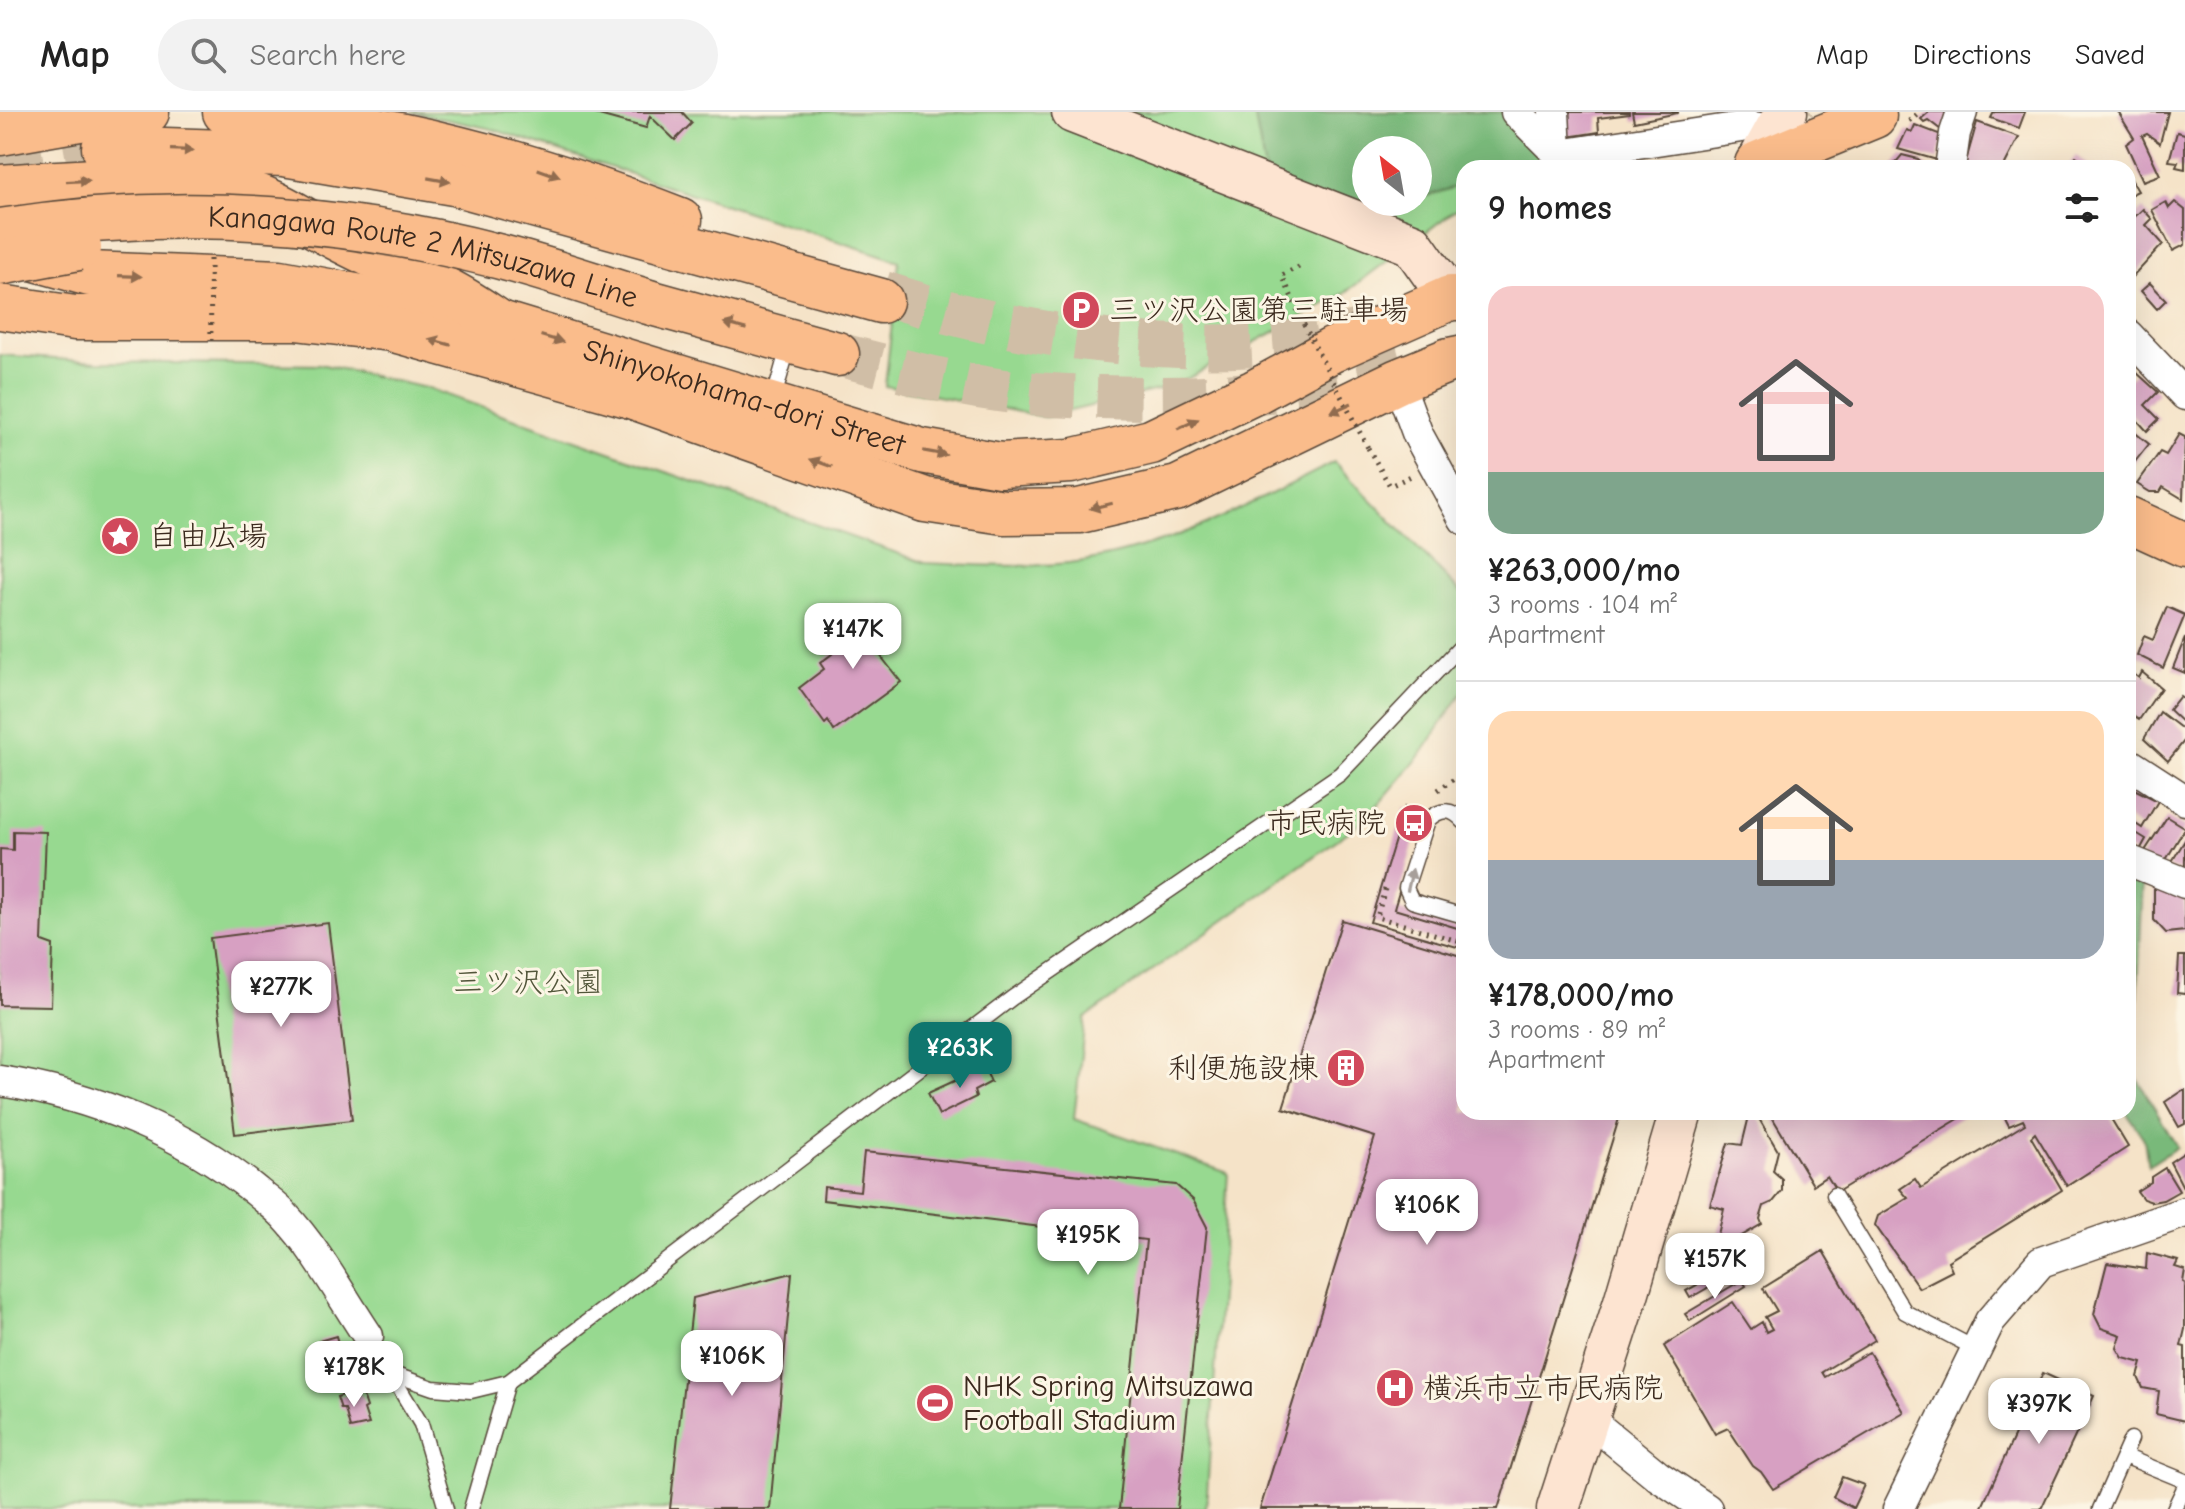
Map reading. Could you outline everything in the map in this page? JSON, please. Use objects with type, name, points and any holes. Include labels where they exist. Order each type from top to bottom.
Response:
[{"type":"main road","points":[[0,133],[85,118],[147,112]]},
{"type":"main road","points":[[104,148],[284,154],[454,183],[882,297],[530,166],[400,134],[329,122],[225,112]]},
{"type":"main road","points":[[1768,144],[1874,116]]},
{"type":"main road","points":[[0,187],[78,181],[158,180],[234,189],[274,201],[377,259],[450,292],[500,323]]},
{"type":"main road","name":"Kanagawa Route 2 Mitsuzawa Line","points":[[0,231],[130,217],[205,215],[284,219],[375,232],[500,257],[837,354]]},
{"type":"main road","points":[[0,263],[72,249],[188,237],[303,236],[500,257]]},
{"type":"main road","name":"Shinyokohama-dori Street","points":[[0,249],[90,274],[280,282],[500,323],[922,451],[1000,465],[1071,461],[1151,442],[1255,392],[1332,350],[1456,298]]},
{"type":"main road","name":"Shinyokohama-dori Street","points":[[0,307],[82,318],[295,318],[391,329],[628,395],[925,500],[1004,512],[1079,511],[1178,488],[1398,381],[1456,359]]},
{"type":"main road","points":[[0,328],[43,329],[82,318]]},
{"type":"main road","points":[[2136,523],[2185,545]]},
{"type":"main road","points":[[2136,555],[2185,576]]},
{"type":"street","points":[[1073,112],[1412,244],[1456,297]]},
{"type":"street","points":[[1516,112],[1559,155],[1748,126],[1768,144]]},
{"type":"street","points":[[1554,112],[1556,152]]},
{"type":"street","points":[[1951,160],[1962,112]]},
{"type":"street","points":[[2136,343],[2185,395]]},
{"type":"street","points":[[1398,381],[1418,435],[1456,506]]},
{"type":"street","points":[[2136,768],[2185,800]]},
{"type":"street","points":[[2136,863],[2185,883]]},
{"type":"street","points":[[0,1081],[46,1088],[145,1124],[203,1153],[242,1179],[283,1213],[306,1242],[368,1336]]},
{"type":"street","points":[[1558,1509],[1679,1120]]},
{"type":"street","points":[[1898,1509],[1990,1321],[2041,1262],[2185,1212]]},
{"type":"street","points":[[1588,1419],[1658,1476],[1707,1509]]},
{"type":"lane","points":[[772,405],[790,341]]},
{"type":"lane","points":[[390,1373],[433,1388],[471,1391],[508,1382],[1012,998],[1340,774],[1456,651]]},
{"type":"lane","points":[[1456,815],[1452,811],[1436,813],[1428,820],[1406,888],[1412,901],[1456,914]]},
{"type":"lane","points":[[1834,1195],[1905,1312],[1976,1349]]},
{"type":"lane","points":[[368,1336],[421,1424],[446,1509]]},
{"type":"lane","points":[[471,1509],[508,1382]]},
{"type":"lane","points":[[2100,1509],[2131,1439]]},
{"type":"lane","points":[[2124,1456],[2185,1484],[2174,1509]]},
{"type":"path","points":[[210,259],[211,341]]},
{"type":"path","points":[[1299,267],[1282,275],[1304,325],[1368,448],[1390,486],[1415,474]]},
{"type":"green space","points":[[411,112],[1494,112],[1539,160],[1456,160],[1456,210],[1342,295],[1174,386],[1045,417],[885,386],[899,261],[492,129]]},
{"type":"green space","points":[[1254,112],[1517,112],[1559,155],[1543,160],[1456,160],[1456,187],[1432,194],[1432,136],[1352,136],[1352,216],[1362,216],[1356,218],[1268,188]]},
{"type":"green space","name":"三ツ沢公園","points":[[0,355],[97,362],[324,365],[430,389],[925,563],[1045,565],[1117,554],[1213,521],[1334,462],[1456,588],[1456,702],[1420,756],[1365,820],[1085,1018],[1074,1119],[1228,1173],[1206,1509],[0,1509]]},
{"type":"green space","points":[[2136,874],[2143,879],[2136,1014]]},
{"type":"green space","points":[[2136,1077],[2177,1147],[2148,1166],[2144,1139],[2131,1120],[2136,1120]]},
{"type":"building","points":[[588,112],[682,112],[692,123],[675,140],[650,116],[646,128]]},
{"type":"building","points":[[1564,112],[1629,114],[1598,118],[1599,132],[1567,137]]},
{"type":"building","points":[[1632,112],[1678,112],[1678,113],[1634,122]]},
{"type":"building","points":[[1929,112],[1951,112],[1941,130],[1928,120],[1924,122],[1921,119]]},
{"type":"building","points":[[1994,112],[2025,112],[2019,128],[1991,118]]},
{"type":"building","points":[[2118,112],[2168,112],[2160,143],[2147,134],[2142,136],[2160,175],[2143,181],[2136,160],[2126,144],[2134,138]]},
{"type":"building","points":[[1977,122],[2019,137],[2007,160],[1966,160]]},
{"type":"building","points":[[1915,125],[1944,136],[1937,160],[1898,149],[1907,130],[1912,132]]},
{"type":"building","points":[[2177,132],[2185,134],[2185,169],[2176,167],[2178,162],[2169,161]]},
{"type":"building","points":[[1902,155],[1919,160],[1898,160]]},
{"type":"building","points":[[2166,202],[2169,208],[2175,202],[2185,210],[2185,245],[2173,251],[2152,210]]},
{"type":"building","points":[[2143,209],[2152,219],[2146,225],[2163,244],[2136,274],[2136,216]]},
{"type":"building","points":[[2150,283],[2166,300],[2157,309],[2141,291]]},
{"type":"building","points":[[2136,372],[2158,392],[2145,405],[2159,419],[2147,431],[2136,419]]},
{"type":"building","points":[[2136,433],[2149,444],[2136,460]]},
{"type":"building","points":[[2179,434],[2185,437],[2183,499],[2163,487],[2160,492],[2150,492],[2137,484],[2160,452],[2166,455]]},
{"type":"building","points":[[877,606],[898,634],[876,650],[901,682],[834,731],[828,721],[825,724],[799,688],[824,669],[820,663],[832,654],[825,645]]},
{"type":"building","points":[[2167,607],[2185,615],[2163,668],[2137,655],[2144,636],[2153,640]]},
{"type":"building","points":[[2185,638],[2185,673],[2173,668]]},
{"type":"building","points":[[2142,672],[2161,688],[2139,720],[2136,718],[2136,676],[2139,678]]},
{"type":"building","points":[[2180,696],[2185,700],[2185,725],[2169,710]]},
{"type":"building","points":[[2160,712],[2185,731],[2185,740],[2168,761],[2144,739]]},
{"type":"building","points":[[2136,790],[2158,801],[2142,828],[2136,824]]},
{"type":"building","points":[[1405,807],[1423,812],[1394,909],[1456,928],[1456,947],[1370,922]]},
{"type":"building","points":[[2167,817],[2185,828],[2161,868],[2141,857]]},
{"type":"building","points":[[13,831],[46,832],[42,941],[53,945],[51,1006],[0,1005],[0,849],[13,850]]},
{"type":"building","points":[[2136,833],[2146,839],[2136,853]]},
{"type":"building","points":[[2185,840],[2185,871],[2168,868]]},
{"type":"building","points":[[2154,886],[2184,892],[2185,931],[2166,933],[2154,920]]},
{"type":"building","points":[[1342,920],[1456,955],[1456,1120],[1619,1120],[1498,1509],[1260,1509],[1375,1137],[1283,1108]]},
{"type":"building","points":[[328,923],[352,1120],[235,1134],[210,938]]},
{"type":"building","points":[[2179,956],[2185,956],[2185,994],[2177,993]]},
{"type":"building","points":[[982,1063],[991,1082],[974,1091],[976,1097],[939,1115],[928,1093],[963,1077],[960,1073]]},
{"type":"building","points":[[2183,1090],[2185,1124],[2179,1127],[2165,1102]]},
{"type":"building","points":[[1748,1120],[1760,1120],[1778,1151],[1773,1171],[1782,1179],[1782,1191],[1773,1202],[1764,1206],[1760,1219],[1762,1224],[1714,1252],[1724,1209],[1710,1205],[1728,1143],[1742,1145]]},
{"type":"building","points":[[1774,1120],[1957,1120],[1837,1192],[1827,1176],[1813,1185]]},
{"type":"building","points":[[2006,1120],[2023,1120],[2009,1126]]},
{"type":"building","points":[[2023,1120],[2112,1120],[2128,1147],[2067,1186],[2035,1133],[2031,1137],[2062,1190],[1948,1261],[1952,1271],[1919,1288],[1875,1225],[1878,1216],[1908,1198],[1900,1189],[1915,1179],[1921,1188],[2025,1124]]},
{"type":"building","points":[[864,1152],[1176,1185],[1193,1200],[1207,1227],[1177,1509],[1119,1509],[1146,1240],[823,1200],[824,1187],[860,1191]]},
{"type":"building","points":[[2185,1152],[2185,1191],[2170,1162]]},
{"type":"building","points":[[2165,1168],[2179,1191],[2163,1200],[2152,1202],[2143,1199],[2137,1191]]},
{"type":"building","points":[[1745,1246],[1755,1261],[1690,1298],[1686,1291],[1697,1285],[1692,1277]]},
{"type":"building","points":[[1823,1251],[1875,1340],[1822,1372],[1825,1377],[1869,1352],[1904,1412],[1773,1489],[1753,1466],[1728,1428],[1715,1434],[1664,1346],[1733,1302],[1751,1329],[1762,1322],[1766,1332],[1772,1329],[1765,1317],[1777,1311],[1763,1288]]},
{"type":"building","points":[[2147,1253],[2178,1261],[2175,1267],[2185,1270],[2185,1329],[2181,1346],[2185,1347],[2185,1421],[2156,1414],[2159,1391],[2143,1388],[2138,1377],[2142,1363],[2123,1358],[2117,1348],[2121,1335],[2101,1328],[2094,1314],[2107,1263],[2146,1269]]},
{"type":"building","points":[[792,1273],[770,1509],[670,1509],[693,1298]]},
{"type":"building","points":[[1742,1280],[1746,1286],[1690,1321],[1685,1314]]},
{"type":"building","points":[[336,1336],[347,1370],[336,1373],[337,1378],[325,1381],[322,1369],[326,1368],[319,1341]]},
{"type":"building","points":[[2043,1373],[2094,1396],[2041,1509],[1981,1509]]},
{"type":"building","points":[[356,1391],[364,1398],[369,1424],[350,1428],[345,1409],[341,1409],[337,1397]]},
{"type":"building","points":[[1842,1477],[1864,1485],[1853,1508],[1833,1497]]},
{"type":"tunnel","points":[[1757,153],[1811,112]]},
{"type":"tunnel","points":[[0,167],[104,148]]},
{"type":"tunnel","points":[[883,293],[1000,324],[1122,343],[1246,345],[1307,340],[1366,330]]},
{"type":"tunnel","points":[[837,354],[937,379],[998,390],[1142,398],[1218,396],[1293,389],[1408,365]]},
{"type":"place","name":"三ツ沢公園第三駐車場","points":[[1081,310]]},
{"type":"place","name":"自由広場","points":[[120,536]]},
{"type":"place","name":"市民病院","points":[[1414,823]]},
{"type":"place","name":"利便施設棟","points":[[1346,1068]]},
{"type":"place","name":"横浜市立市民病院","points":[[1395,1388]]},
{"type":"place","name":"NHK Spring Mitsuzawa Football Stadium","points":[[935,1403]]}]
